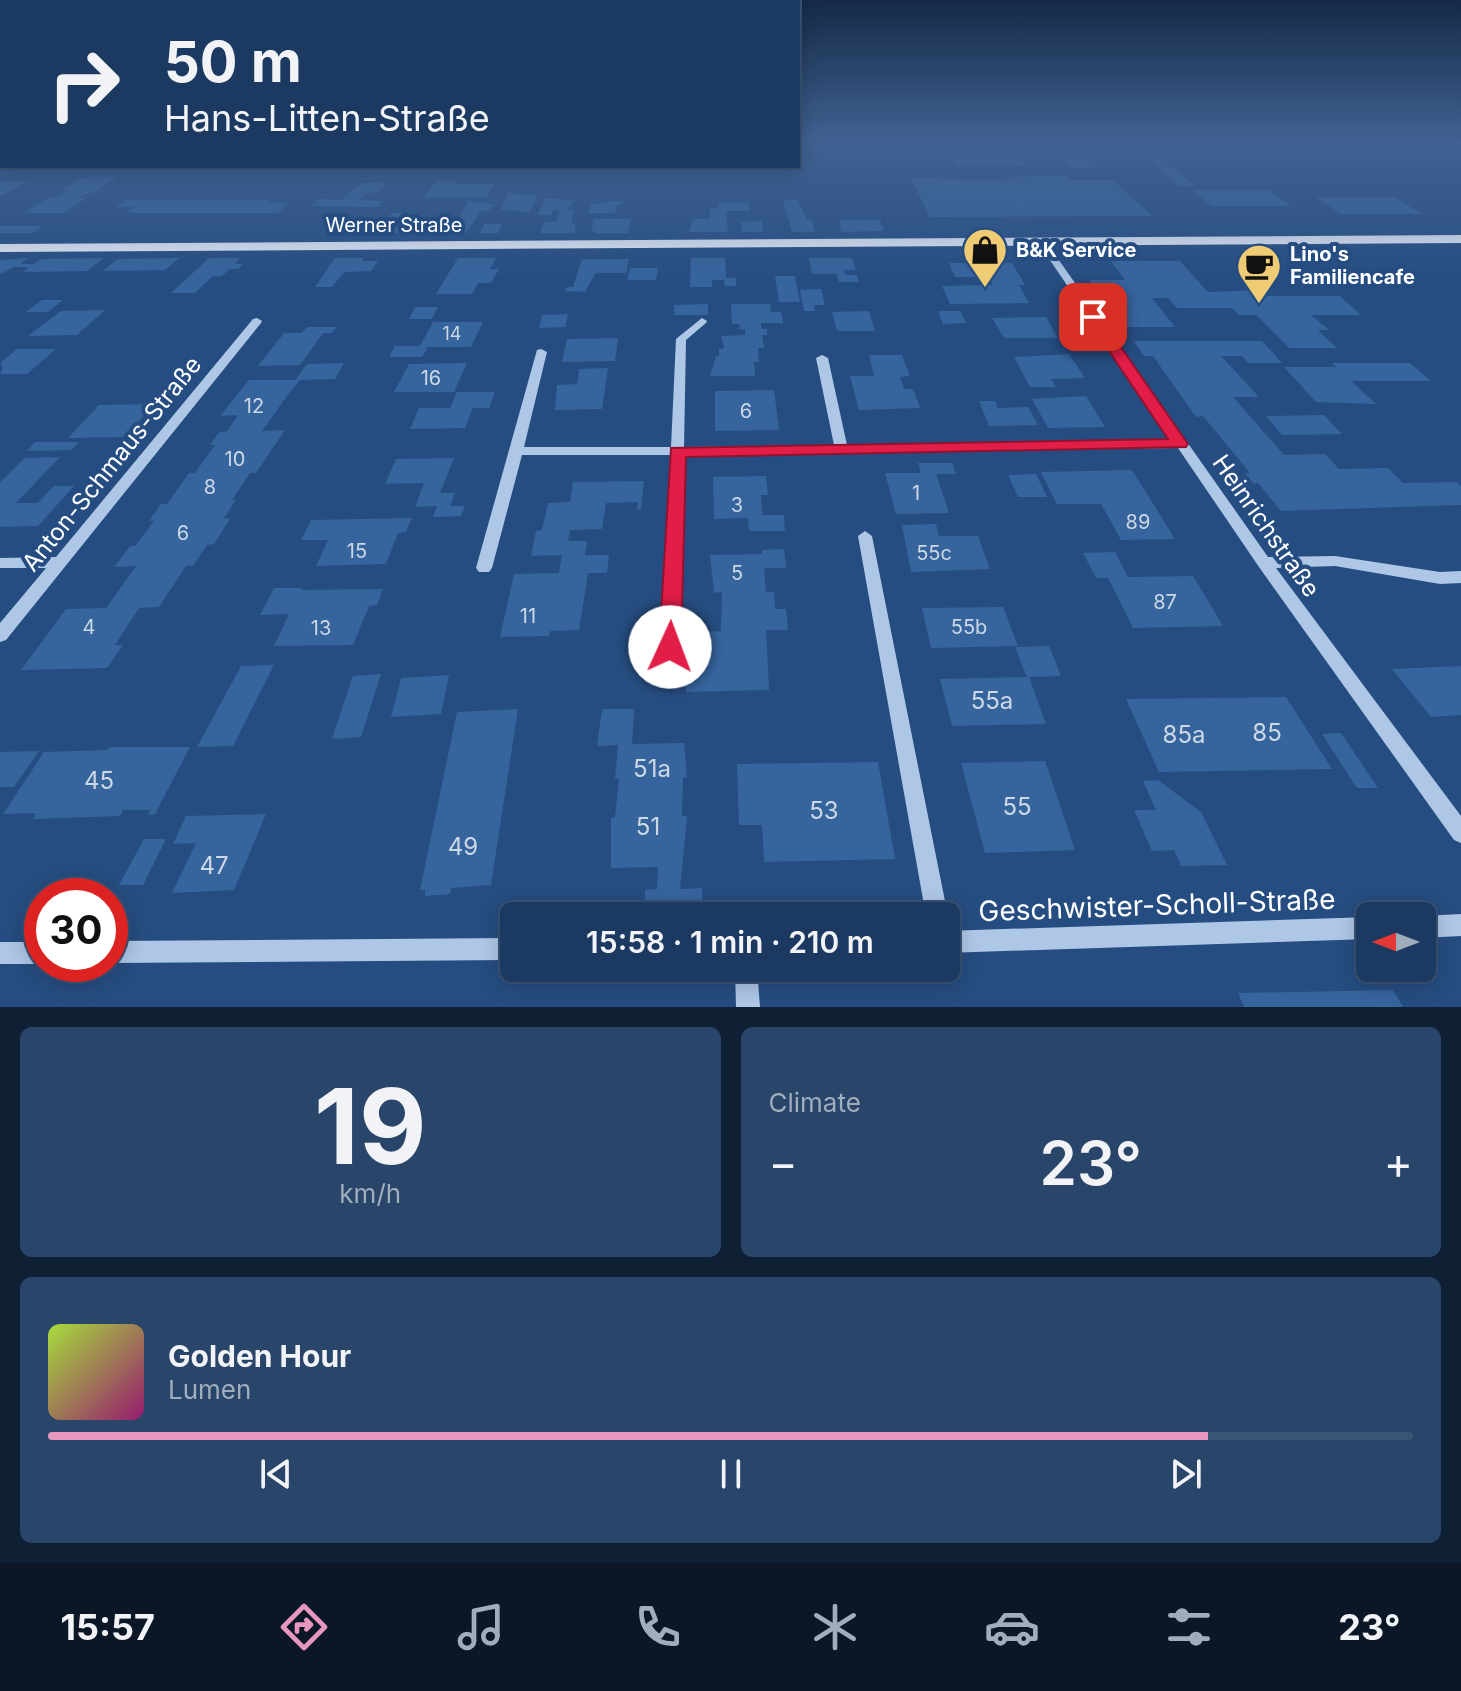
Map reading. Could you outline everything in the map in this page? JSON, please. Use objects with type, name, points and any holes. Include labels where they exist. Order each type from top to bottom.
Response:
[{"type":"main road","name":"Werner Straße","points":[[0,248],[1461,239]]},
{"type":"street","name":"Heinrichstraße","points":[[1041,241],[1264,563],[1461,833]]},
{"type":"street","name":"Anton-Schmaus-Straße","points":[[0,635],[257,321]]},
{"type":"street","points":[[670,647],[681,339],[702,321]]},
{"type":"street","points":[[484,568],[541,352]]},
{"type":"street","points":[[822,358],[841,449]]},
{"type":"street","points":[[517,451],[1180,444]]},
{"type":"street","points":[[865,536],[934,902]]},
{"type":"street","points":[[1264,563],[1335,561],[1413,574],[1461,577]]},
{"type":"street","points":[[0,563],[60,562]]},
{"type":"street","points":[[1436,926],[1461,925]]},
{"type":"street","name":"Geschwister-Scholl-Straße","points":[[960,942],[1356,928]]},
{"type":"street","points":[[128,952],[500,949]]},
{"type":"street","points":[[0,953],[24,953]]},
{"type":"street","points":[[747,982],[748,1007]]},
{"type":"building","points":[[0,189],[14,189],[0,196]]},
{"type":"building","points":[[100,189],[78,198],[86,198],[64,213],[24,213],[48,198],[67,191],[60,191]]},
{"type":"building","points":[[354,189],[382,189],[377,193],[367,192],[359,200],[384,201],[378,207],[311,206],[319,199],[341,200]]},
{"type":"building","points":[[430,189],[492,189],[487,197],[423,198]]},
{"type":"building","points":[[916,189],[1123,189],[1152,216],[930,217]]},
{"type":"building","points":[[1192,190],[1269,190],[1291,206],[1211,206]]},
{"type":"building","points":[[509,193],[537,195],[530,212],[500,210]]},
{"type":"building","points":[[1316,197],[1395,197],[1422,214],[1340,214]]},
{"type":"building","points":[[545,198],[574,201],[567,209],[575,211],[571,222],[576,226],[574,233],[540,233],[544,222],[556,222],[560,210],[553,210],[551,215],[538,215]]},
{"type":"building","points":[[797,199],[807,220],[812,220],[815,232],[792,232],[783,200]]},
{"type":"building","points":[[126,200],[270,200],[267,203],[288,203],[278,213],[125,213],[134,207],[115,207]]},
{"type":"building","points":[[468,201],[494,204],[490,211],[481,211],[466,233],[383,233],[392,220],[387,220],[392,213],[402,213],[396,220],[448,220],[459,218]]},
{"type":"building","points":[[624,202],[617,206],[615,213],[588,213],[591,204]]},
{"type":"building","points":[[719,203],[749,203],[750,211],[726,211],[728,232],[689,232],[693,219],[709,219],[710,208],[718,208]]},
{"type":"building","points":[[594,219],[631,219],[628,233],[596,233],[591,230]]},
{"type":"building","points":[[839,220],[880,220],[884,231],[841,232]]},
{"type":"building","points":[[762,221],[763,232],[742,232],[741,222]]},
{"type":"building","points":[[484,224],[502,224],[498,233],[480,233]]},
{"type":"building","points":[[0,226],[43,226],[32,233],[0,233]]},
{"type":"building","points":[[28,258],[20,264],[34,264],[41,259],[104,258],[87,271],[23,272],[29,267],[15,267],[0,274],[0,260]]},
{"type":"building","points":[[179,258],[165,270],[102,271],[118,259]]},
{"type":"building","points":[[209,258],[240,258],[235,264],[243,264],[238,269],[229,269],[222,276],[213,276],[195,293],[171,293]]},
{"type":"building","points":[[335,258],[378,261],[371,271],[344,272],[332,287],[315,287]]},
{"type":"building","points":[[458,258],[496,258],[490,269],[499,269],[491,283],[478,283],[472,294],[436,294]]},
{"type":"building","points":[[691,258],[725,258],[726,278],[736,278],[736,286],[725,286],[724,280],[712,280],[712,287],[690,287]]},
{"type":"building","points":[[809,258],[852,258],[856,270],[844,270],[845,275],[857,275],[859,282],[839,282],[837,274],[812,274]]},
{"type":"building","points":[[582,259],[629,259],[626,273],[596,273],[585,292],[565,291],[567,287],[573,287]]},
{"type":"building","points":[[1111,261],[1180,261],[1208,292],[1259,290],[1266,296],[1340,296],[1361,315],[1311,315],[1329,330],[1318,330],[1337,348],[1289,348],[1256,315],[1239,315],[1232,308],[1177,308],[1168,298],[1152,298],[1175,327],[1124,327],[1089,280],[1125,280]]},
{"type":"building","points":[[949,263],[1012,263],[1025,285],[1019,285],[1029,303],[950,304],[942,286],[993,285],[989,277],[955,277]]},
{"type":"building","points":[[630,268],[658,268],[656,280],[627,280]]},
{"type":"building","points":[[775,276],[795,276],[800,302],[779,302]]},
{"type":"building","points":[[821,289],[825,305],[814,305],[815,311],[804,311],[800,290]]},
{"type":"building","points":[[42,300],[63,300],[48,312],[26,312]]},
{"type":"building","points":[[708,304],[708,315],[674,315],[674,305]]},
{"type":"building","points":[[731,304],[770,304],[771,312],[781,312],[783,323],[761,323],[761,329],[767,329],[767,335],[762,335],[764,348],[758,348],[759,362],[754,362],[755,376],[710,376],[719,349],[724,348],[721,336],[745,335],[745,329],[740,330],[739,324],[732,324]]},
{"type":"building","points":[[415,307],[438,307],[432,319],[409,319]]},
{"type":"building","points":[[105,310],[77,335],[28,336],[61,311]]},
{"type":"building","points":[[869,311],[875,331],[837,331],[832,312]]},
{"type":"building","points":[[938,311],[960,311],[966,323],[943,324]]},
{"type":"building","points":[[568,314],[565,327],[539,328],[542,315]]},
{"type":"building","points":[[1046,317],[1058,338],[1004,338],[992,318]]},
{"type":"building","points":[[433,322],[483,322],[471,347],[428,347],[422,357],[389,357],[395,346],[420,346]]},
{"type":"building","points":[[307,327],[337,327],[332,333],[323,333],[300,365],[258,366],[284,333],[302,333]]},
{"type":"building","points":[[618,338],[615,361],[562,362],[567,339]]},
{"type":"building","points":[[1134,341],[1262,341],[1282,363],[1248,363],[1242,356],[1221,356],[1259,397],[1233,397],[1284,455],[1325,454],[1339,469],[1388,468],[1403,483],[1457,482],[1461,486],[1461,505],[1281,511],[1258,483],[1254,484],[1245,473],[1250,473],[1203,416],[1196,417],[1153,356],[1144,356]]},
{"type":"building","points":[[17,349],[56,349],[27,374],[0,374],[3,368],[0,363]]},
{"type":"building","points":[[1069,354],[1085,378],[1051,379],[1056,387],[1030,387],[1014,357]]},
{"type":"building","points":[[869,355],[902,355],[910,376],[900,377],[904,389],[913,389],[920,408],[859,410],[850,376],[874,376]]},
{"type":"building","points":[[344,363],[335,379],[300,380],[287,396],[262,431],[285,430],[256,473],[250,473],[232,500],[236,500],[224,518],[230,519],[214,544],[207,545],[194,565],[186,566],[159,607],[139,608],[115,645],[123,645],[107,668],[21,670],[66,609],[106,608],[136,566],[114,567],[154,521],[149,521],[161,504],[167,504],[189,473],[195,473],[215,445],[210,445],[219,432],[227,431],[238,415],[220,416],[249,380],[295,380],[307,364]]},
{"type":"building","points":[[467,363],[454,392],[394,392],[409,364]]},
{"type":"building","points":[[1332,363],[1410,363],[1431,381],[1351,381],[1376,404],[1316,402],[1284,367],[1336,367]]},
{"type":"building","points":[[608,368],[602,409],[555,410],[557,385],[577,384],[579,369]]},
{"type":"building","points":[[774,390],[779,430],[715,431],[715,391]]},
{"type":"building","points":[[457,392],[495,392],[489,408],[473,408],[465,428],[410,429],[419,408],[450,408]]},
{"type":"building","points":[[1086,396],[1105,427],[1048,428],[1032,399]]},
{"type":"building","points":[[979,401],[995,401],[998,408],[1028,407],[1038,425],[989,426]]},
{"type":"building","points":[[154,404],[125,437],[68,438],[99,405]]},
{"type":"building","points":[[1324,415],[1342,434],[1282,435],[1266,416]]},
{"type":"building","points":[[35,442],[79,442],[71,450],[27,451]]},
{"type":"building","points":[[60,457],[16,503],[38,503],[54,486],[74,486],[38,526],[0,527],[0,482],[25,458]]},
{"type":"building","points":[[454,458],[440,493],[455,493],[450,506],[465,506],[461,516],[433,517],[437,506],[415,507],[424,483],[385,484],[396,459]]},
{"type":"building","points":[[918,463],[952,463],[956,474],[936,474],[949,513],[896,514],[885,473],[921,473]]},
{"type":"building","points":[[1132,470],[1175,539],[1121,540],[1101,504],[1057,504],[1041,472]]},
{"type":"building","points":[[1036,474],[1047,497],[1018,497],[1008,475]]},
{"type":"building","points":[[766,476],[768,495],[761,495],[762,515],[784,515],[785,531],[749,531],[748,518],[714,519],[713,477]]},
{"type":"building","points":[[644,481],[641,509],[637,510],[638,502],[606,503],[602,529],[570,530],[568,541],[587,541],[585,555],[609,555],[607,573],[588,573],[579,630],[550,631],[549,636],[500,637],[514,574],[559,573],[562,555],[531,556],[536,531],[542,530],[548,503],[570,502],[573,482]]},
{"type":"building","points":[[412,518],[406,532],[398,533],[386,564],[316,566],[328,540],[301,540],[311,520]]},
{"type":"building","points":[[936,524],[939,536],[978,536],[990,569],[911,572],[902,525]]},
{"type":"building","points":[[784,549],[786,568],[764,568],[766,592],[774,592],[775,609],[786,609],[788,630],[766,630],[769,690],[686,692],[690,657],[686,657],[686,632],[721,631],[722,592],[714,593],[710,555],[762,554],[762,550]]},
{"type":"building","points":[[1115,552],[1128,577],[1193,576],[1223,626],[1133,628],[1108,578],[1096,578],[1083,553]]},
{"type":"building","points":[[274,588],[383,589],[377,605],[369,606],[353,645],[274,646],[289,614],[260,615]]},
{"type":"building","points":[[1003,607],[1018,646],[931,648],[922,608]]},
{"type":"building","points":[[1049,646],[1061,676],[1027,677],[1015,647]]},
{"type":"building","points":[[274,665],[233,746],[197,747],[241,666]]},
{"type":"building","points":[[1461,666],[1461,715],[1431,717],[1392,669]]},
{"type":"building","points":[[381,674],[361,737],[332,739],[353,676]]},
{"type":"building","points":[[449,675],[441,714],[391,717],[401,678]]},
{"type":"building","points":[[1029,677],[1046,724],[952,726],[940,679]]},
{"type":"building","points":[[1286,697],[1332,769],[1159,772],[1126,699]]},
{"type":"building","points":[[518,709],[491,885],[451,888],[450,894],[425,896],[425,890],[420,890],[457,712]]},
{"type":"building","points":[[602,709],[634,709],[632,744],[684,743],[687,777],[683,778],[682,816],[687,816],[680,889],[702,888],[702,902],[645,902],[645,890],[657,889],[658,867],[611,868],[611,818],[615,817],[619,779],[615,779],[618,745],[597,746]]},
{"type":"building","points":[[1341,733],[1378,788],[1357,788],[1322,734]]},
{"type":"building","points":[[109,747],[190,747],[155,814],[148,815],[151,810],[123,810],[120,816],[33,819],[36,813],[3,814],[44,752],[108,750]]},
{"type":"building","points":[[39,751],[14,787],[0,787],[0,752]]},
{"type":"building","points":[[1045,761],[1075,850],[985,853],[961,763]]},
{"type":"building","points":[[878,762],[895,859],[764,862],[762,825],[739,825],[737,764]]},
{"type":"building","points":[[1158,780],[1201,812],[1227,865],[1181,866],[1174,850],[1152,851],[1134,810],[1156,810],[1143,781]]},
{"type":"building","points":[[266,814],[234,890],[172,893],[196,843],[173,844],[186,816]]},
{"type":"building","points":[[144,839],[166,839],[143,885],[128,885],[128,878],[123,878]]},
{"type":"building","points":[[1393,990],[1403,1007],[1244,1007],[1238,993]]},
{"type":"place","name":"B&K Service","points":[[985,289]]},
{"type":"place","name":"Lino's Familiencafe","points":[[1259,305]]},
{"type":"route","points":[[670,647],[677,451],[1180,444],[1093,317]]}]
